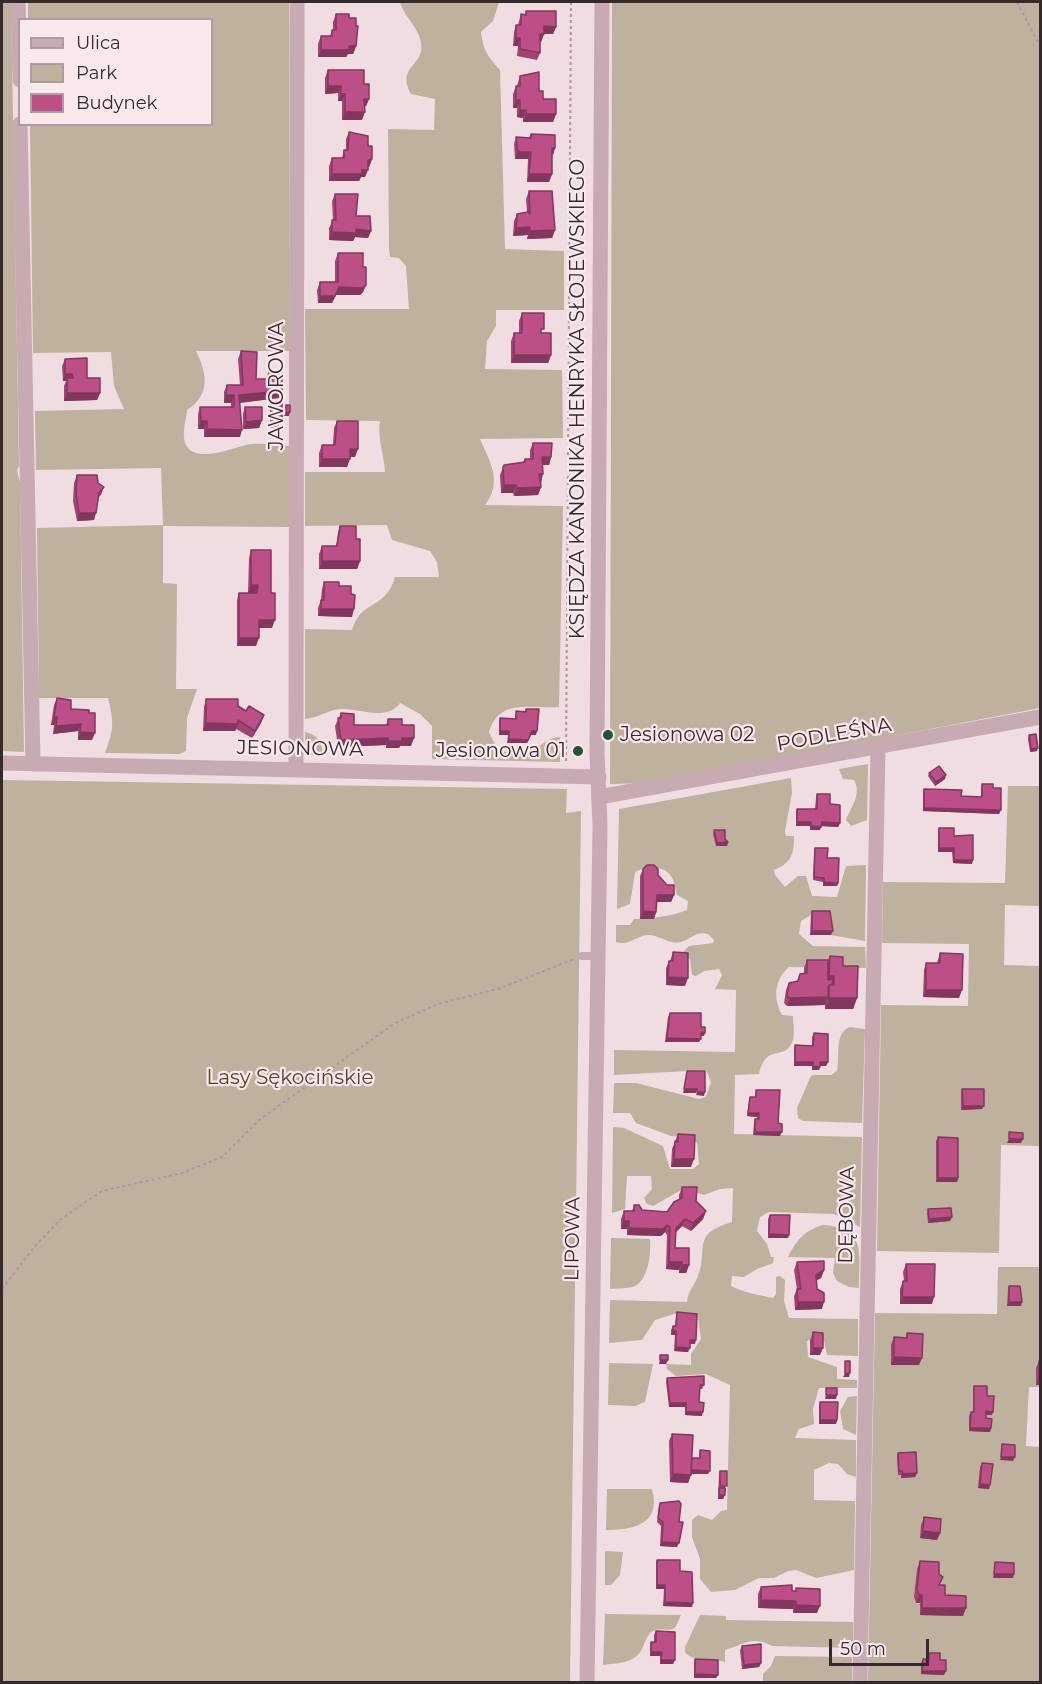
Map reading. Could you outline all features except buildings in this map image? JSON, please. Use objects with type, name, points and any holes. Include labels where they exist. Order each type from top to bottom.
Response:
[{"type":"street","points":[[18,2],[18,18]]},
{"type":"street","name":"JAWOROWA","points":[[296,770],[297,2]]},
{"type":"street","name":"KSIĘDZA KANONIKA HENRYKA SŁOJEWSKIEGO","points":[[599,797],[602,2]]},
{"type":"street","points":[[20,126],[33,764]]},
{"type":"street","name":"PODLEŚNA","points":[[599,797],[1041,717]]},
{"type":"street","name":"DĘBOWA","points":[[860,1683],[878,748]]},
{"type":"street","name":"JESIONOWA","points":[[2,763],[598,777]]},
{"type":"street","name":"LIPOWA","points":[[587,1683],[599,797]]},
{"type":"lane","points":[[582,956],[598,956]]},
{"type":"path","points":[[566,776],[571,2]]},
{"type":"path","points":[[1017,2],[1041,46]]},
{"type":"path","points":[[2,1289],[36,1245],[55,1226],[102,1191],[182,1173],[222,1157],[259,1120],[395,1023],[417,1011],[501,988],[582,956]]},
{"type":"green space","points":[[2,2],[11,2],[19,466],[17,470],[20,483],[24,752],[2,751]]},
{"type":"green space","points":[[28,2],[289,2],[289,351],[196,351],[203,367],[205,383],[200,398],[187,410],[184,438],[187,447],[203,454],[251,444],[290,446],[289,527],[163,526],[163,583],[177,584],[176,689],[197,689],[187,718],[186,751],[180,754],[105,753],[112,726],[108,698],[39,698],[37,528],[163,525],[161,468],[36,470],[35,411],[124,409],[114,386],[111,352],[33,353],[30,126],[213,126],[213,18],[28,18]]},
{"type":"green space","points":[[400,2],[499,2],[493,21],[481,32],[487,53],[500,70],[505,249],[564,251],[564,310],[496,310],[496,326],[487,341],[485,369],[562,370],[563,438],[480,439],[491,464],[494,480],[490,497],[485,505],[563,506],[559,707],[527,707],[508,710],[500,714],[489,732],[498,751],[503,752],[528,750],[560,737],[560,762],[432,759],[432,726],[420,714],[400,703],[388,712],[372,713],[341,709],[305,719],[305,629],[352,630],[361,613],[386,595],[395,577],[439,577],[437,562],[430,551],[392,540],[387,525],[305,526],[305,472],[385,472],[379,433],[380,421],[306,420],[305,309],[409,309],[406,266],[399,258],[390,257],[389,250],[388,129],[434,130],[435,99],[411,94],[407,84],[409,71],[419,57],[421,43],[420,37]]},
{"type":"green space","points":[[612,2],[1040,2],[1040,708],[647,783],[610,784]]},
{"type":"green space","points":[[305,732],[314,735],[319,740],[323,757],[305,754]]},
{"type":"green space","points":[[868,764],[867,820],[851,826],[846,820],[855,800],[856,785],[854,780],[843,779],[839,769]]},
{"type":"green space","points":[[791,778],[792,793],[785,831],[786,836],[794,836],[793,848],[788,861],[774,870],[775,875],[785,887],[798,876],[806,876],[812,896],[837,897],[846,866],[866,865],[865,941],[831,935],[831,928],[811,915],[801,921],[799,934],[813,946],[865,947],[866,968],[789,967],[784,972],[778,983],[776,996],[782,1015],[793,1016],[793,1040],[790,1047],[767,1058],[759,1074],[735,1075],[734,1134],[862,1137],[860,1227],[834,1214],[769,1212],[760,1217],[757,1231],[767,1244],[771,1257],[774,1257],[773,1263],[744,1277],[732,1276],[731,1286],[773,1298],[776,1294],[776,1277],[780,1276],[785,1280],[784,1301],[789,1318],[858,1319],[858,1356],[827,1355],[824,1340],[819,1336],[807,1341],[808,1357],[837,1367],[837,1379],[857,1380],[857,1388],[819,1388],[813,1409],[814,1424],[799,1429],[795,1438],[856,1440],[856,1477],[847,1474],[838,1464],[829,1463],[814,1470],[814,1500],[855,1501],[854,1570],[816,1578],[796,1570],[788,1571],[774,1578],[759,1578],[735,1590],[711,1592],[700,1579],[700,1559],[692,1537],[692,1520],[698,1515],[712,1520],[721,1511],[727,1510],[730,1385],[706,1374],[676,1376],[667,1369],[666,1364],[691,1365],[691,1354],[701,1339],[698,1317],[694,1313],[674,1314],[655,1320],[642,1340],[609,1343],[610,1300],[687,1302],[701,1266],[703,1243],[706,1237],[719,1227],[732,1222],[733,1188],[720,1189],[704,1195],[683,1189],[653,1206],[647,1204],[644,1198],[652,1189],[651,1176],[627,1176],[625,1209],[612,1213],[613,1127],[624,1128],[663,1146],[670,1169],[693,1169],[699,1164],[697,1143],[690,1138],[671,1136],[636,1123],[630,1113],[613,1113],[614,1083],[636,1083],[699,1099],[706,1097],[711,1082],[706,1070],[614,1075],[614,1050],[735,1052],[736,990],[715,989],[722,975],[719,969],[704,971],[696,976],[692,975],[690,959],[683,952],[689,946],[713,943],[714,940],[708,934],[697,934],[677,943],[648,935],[625,943],[616,942],[616,925],[630,925],[634,919],[661,917],[682,912],[687,910],[688,901],[677,895],[668,872],[658,868],[648,868],[635,873],[630,904],[617,909],[619,809]]},
{"type":"green space","name":"Lasy Sękocińskie","points":[[2,780],[567,789],[566,813],[581,811],[570,1682],[2,1682]]},
{"type":"green space","points":[[1008,786],[1040,786],[1040,906],[1005,905],[1004,965],[1040,966],[1040,1146],[1001,1145],[999,1253],[877,1251],[881,1005],[968,1006],[969,944],[882,943],[883,882],[1005,883]]},
{"type":"green space","points":[[850,1027],[865,1029],[862,1123],[803,1121],[798,1118],[797,1108],[810,1078],[812,1075],[831,1075],[837,1071],[840,1040],[845,1030]]},
{"type":"green space","points":[[823,1225],[847,1231],[858,1244],[859,1288],[849,1287],[837,1281],[833,1273],[835,1258],[788,1257],[802,1236]]},
{"type":"green space","points":[[611,1238],[650,1239],[646,1271],[640,1283],[635,1286],[610,1289]]},
{"type":"green space","points":[[998,1267],[1040,1267],[1040,1387],[1029,1387],[1026,1446],[1040,1447],[1040,1682],[868,1682],[875,1313],[997,1314]]},
{"type":"green space","points":[[609,1363],[653,1364],[645,1402],[635,1406],[608,1405]]},
{"type":"green space","points":[[857,1396],[856,1435],[843,1429],[840,1411],[848,1397]]},
{"type":"green space","points":[[607,1489],[652,1489],[653,1511],[649,1518],[635,1527],[606,1530]]},
{"type":"green space","points":[[605,1551],[623,1552],[620,1575],[611,1585],[605,1585]]},
{"type":"green space","points":[[605,1614],[681,1615],[675,1628],[651,1632],[639,1654],[634,1658],[625,1662],[603,1665]]},
{"type":"green space","points":[[700,1615],[726,1616],[726,1620],[853,1622],[853,1648],[772,1646],[753,1641],[725,1650],[725,1662],[693,1658],[685,1652],[685,1647]]},
{"type":"green space","points":[[775,1656],[852,1657],[852,1682],[725,1682],[763,1681],[763,1674],[771,1666]]},
{"type":"place","name":"Jesionowa 02","points":[[608,735]]},
{"type":"place","name":"Jesionowa 01","points":[[578,751]]}]
